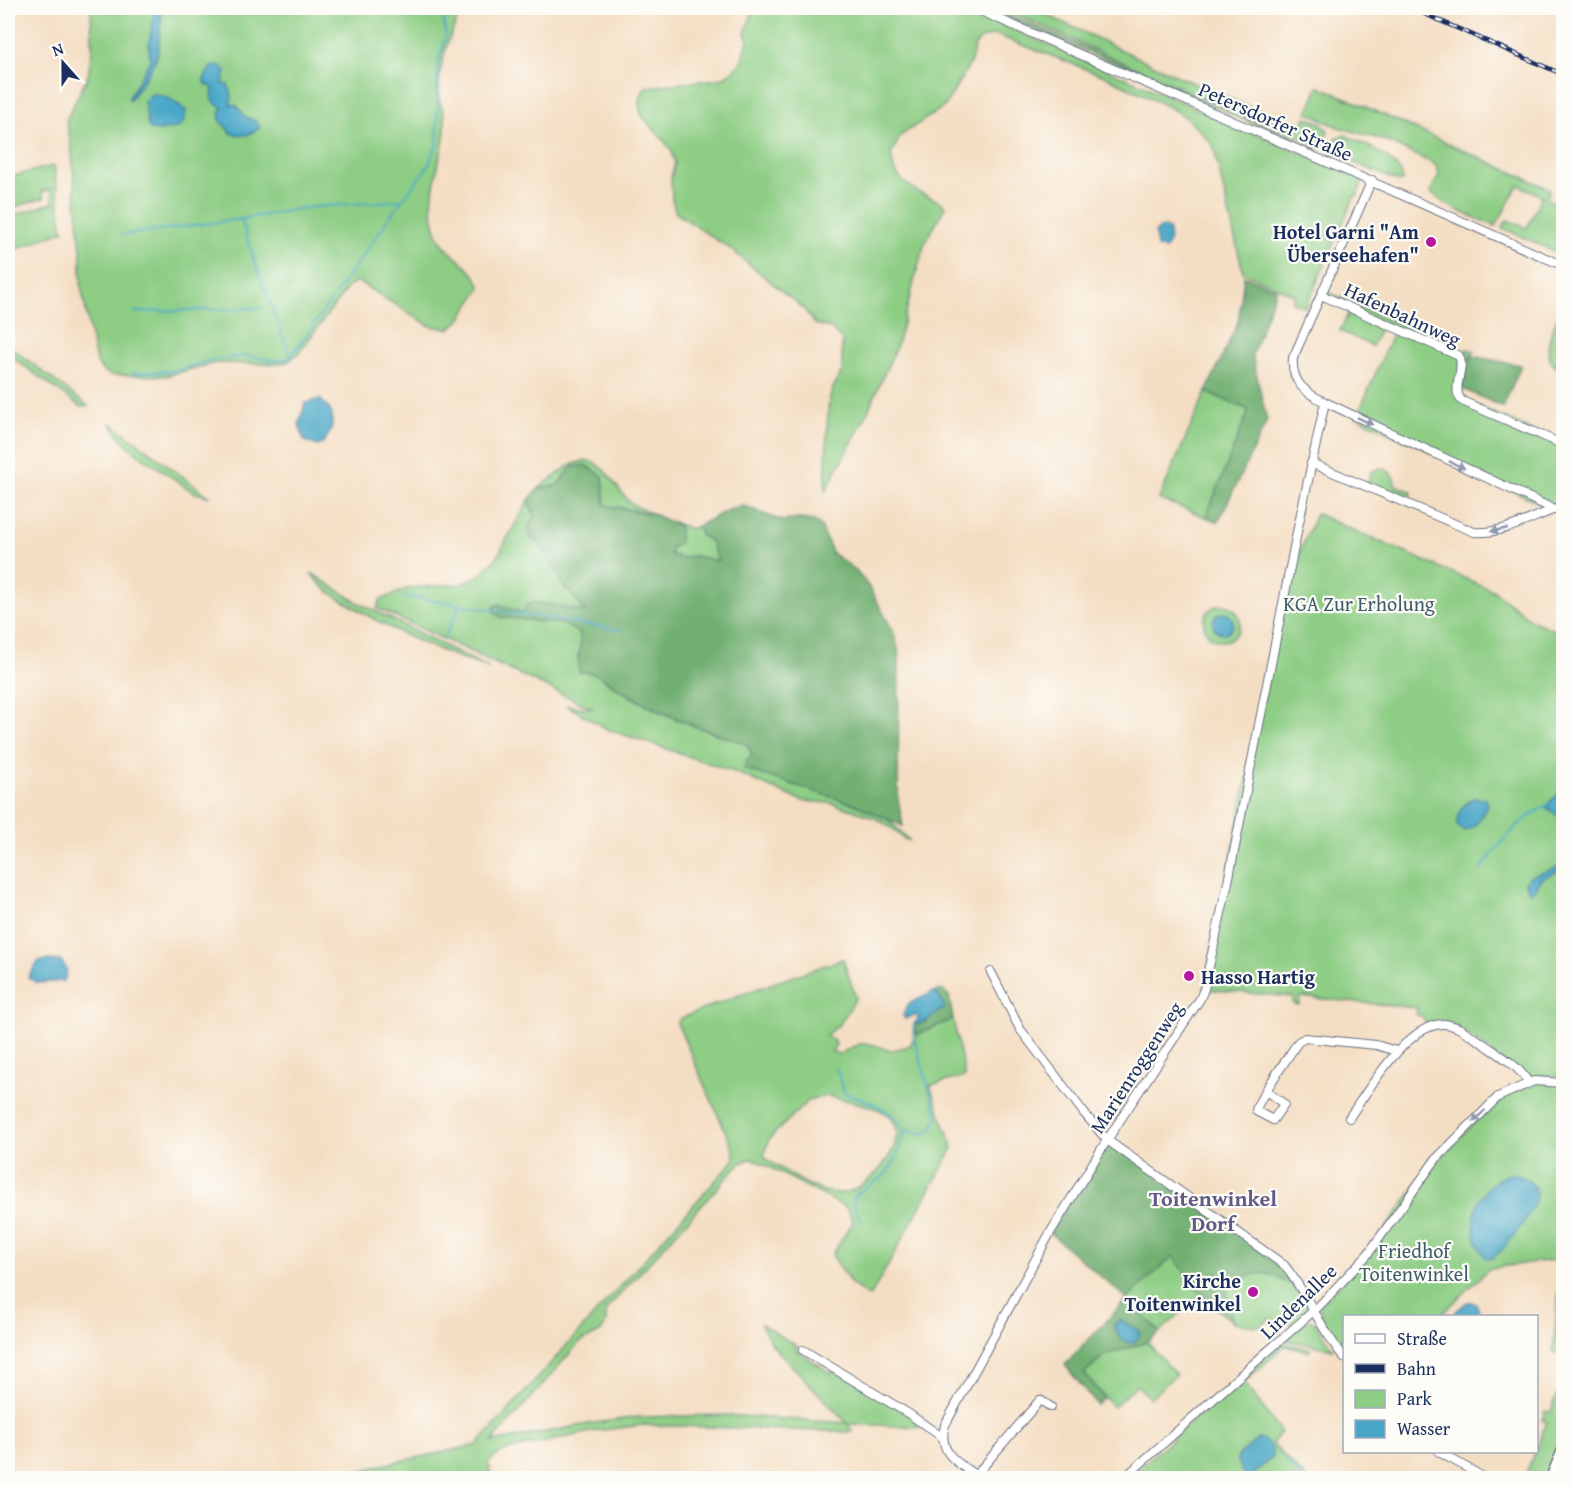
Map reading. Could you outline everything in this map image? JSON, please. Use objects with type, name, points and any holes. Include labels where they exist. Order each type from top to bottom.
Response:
[{"type":"street","name":"Petersdorfer Straße","points":[[974,8],[1372,180],[1563,266]]},
{"type":"street","name":"Hafenbahnweg","points":[[1372,180],[1296,351],[1293,368],[1299,385],[1306,393],[1563,514]]},
{"type":"street","name":"Hafenbahnweg","points":[[1321,295],[1459,356],[1462,364],[1457,389],[1458,397],[1462,401],[1563,445]]},
{"type":"street","points":[[1325,402],[1311,463],[1474,532],[1491,532],[1511,528],[1553,510]]},
{"type":"street","name":"Marienroggenweg","points":[[942,1437],[945,1425],[1050,1233],[1107,1140],[1200,999],[1204,989],[1228,882],[1311,463]]},
{"type":"street","points":[[991,972],[1020,1029],[1107,1140],[1272,1256],[1292,1275],[1313,1312],[1343,1356]]},
{"type":"street","points":[[1349,1118],[1396,1051],[1428,1027],[1446,1024],[1458,1027],[1514,1065],[1527,1083]]},
{"type":"street","points":[[1266,1091],[1298,1042],[1305,1038],[1376,1045],[1396,1051]]},
{"type":"street","name":"Lindenallee","points":[[1124,1479],[1313,1312],[1368,1254],[1447,1146],[1498,1097],[1534,1081],[1563,1083]]},
{"type":"street","points":[[803,1350],[909,1414],[942,1437],[943,1445],[949,1454],[978,1477],[1040,1400],[1051,1407]]},
{"type":"street","points":[[1551,1479],[1563,1448]]},
{"type":"street","points":[[1441,1453],[1485,1479]]},
{"type":"green space","points":[[91,8],[463,8],[448,41],[440,76],[439,100],[444,113],[445,131],[432,206],[433,219],[440,239],[445,247],[472,273],[481,288],[459,321],[449,329],[430,326],[357,281],[348,287],[298,354],[287,362],[276,364],[216,363],[166,376],[110,375],[102,370],[96,362],[81,286],[81,251],[71,145],[66,120],[88,76],[92,49]]},
{"type":"green space","points":[[754,8],[963,8],[1359,178],[1362,183],[1306,307],[1292,302],[1294,295],[1243,272],[1213,145],[1187,118],[1107,77],[996,35],[982,38],[975,45],[970,64],[945,106],[901,135],[891,155],[894,170],[903,181],[918,192],[941,202],[945,207],[924,245],[897,345],[864,420],[825,492],[828,409],[831,392],[842,371],[842,340],[830,328],[815,324],[804,309],[729,248],[676,213],[672,200],[671,178],[675,162],[671,149],[642,116],[639,104],[646,87],[719,79],[731,73],[739,64],[744,53],[748,40],[745,33]]},
{"type":"green space","points":[[985,8],[1000,11],[1320,150],[1316,151]]},
{"type":"green space","points":[[1002,8],[1032,8],[1182,78],[1300,128],[1305,117],[1321,123],[1328,131],[1323,147],[1189,92]]},
{"type":"green space","points":[[1319,86],[1550,189],[1547,199],[1563,206],[1563,255],[1502,228],[1507,220],[1527,228],[1542,196],[1518,185],[1496,226],[1462,212],[1430,192],[1439,175],[1437,167],[1432,163],[1386,141],[1338,127],[1307,112]]},
{"type":"green space","points":[[1345,135],[1388,159],[1401,173],[1403,180],[1399,182],[1327,151],[1336,138]]},
{"type":"green space","points":[[54,166],[63,231],[12,251],[9,339],[8,217],[53,203],[51,189],[42,192],[44,198],[8,209],[8,177]]},
{"type":"green space","points":[[1244,276],[1276,289],[1252,355],[1267,421],[1218,522],[1206,517],[1249,410],[1206,392],[1238,322]]},
{"type":"green space","points":[[1323,290],[1464,352],[1467,349],[1474,351],[1458,397],[1563,445],[1563,514],[1357,417],[1395,328],[1321,295]]},
{"type":"green space","points":[[1563,305],[1563,371],[1554,365],[1548,350],[1552,331]]},
{"type":"green space","points":[[1348,314],[1380,329],[1372,346],[1340,331]]},
{"type":"green space","points":[[8,345],[88,406],[81,407],[8,354]]},
{"type":"green space","points":[[1471,356],[1521,365],[1503,407],[1461,388]]},
{"type":"green space","points":[[1206,392],[1249,410],[1206,517],[1159,499]]},
{"type":"green space","points":[[110,422],[210,497],[193,492],[130,448]]},
{"type":"green space","points":[[586,460],[606,472],[631,503],[653,514],[605,505],[603,476],[564,476],[558,485],[538,489],[570,465]]},
{"type":"green space","points":[[585,465],[603,476],[605,505],[653,514],[679,526],[680,543],[672,547],[670,554],[681,558],[695,556],[718,561],[711,542],[700,534],[698,526],[732,508],[744,506],[782,521],[799,519],[814,521],[820,525],[833,554],[856,570],[868,586],[893,630],[899,653],[898,799],[903,826],[857,805],[744,769],[747,760],[752,756],[747,744],[666,714],[606,679],[579,672],[580,633],[563,624],[501,617],[494,612],[494,607],[498,604],[524,612],[527,604],[536,602],[586,612],[563,586],[559,575],[538,541],[531,539],[528,529],[535,515],[529,500],[538,489],[558,485],[572,467]]},
{"type":"green space","points":[[1380,468],[1391,474],[1395,485],[1412,492],[1408,501],[1363,486],[1369,481],[1371,472]]},
{"type":"green space","points":[[529,500],[535,515],[538,541],[559,575],[563,586],[587,612],[536,602],[524,612],[498,604],[494,607],[494,612],[501,617],[563,624],[580,633],[582,647],[577,657],[615,687],[679,720],[747,744],[752,756],[889,820],[910,841],[877,819],[859,812],[830,803],[802,801],[732,771],[607,729],[566,705],[594,709],[377,608],[380,600],[409,588],[461,584],[480,575],[495,560]]},
{"type":"green space","name":"KGA Zur Erholung","points":[[1316,514],[1494,591],[1531,620],[1563,634],[1563,1076],[1535,1077],[1527,1080],[1458,1027],[1428,1027],[1422,1016],[1416,1015],[1417,1008],[1300,997],[1299,1005],[1293,1004],[1293,997],[1204,989],[1288,580]]},
{"type":"green space","points":[[671,521],[691,529],[698,526],[700,534],[711,542],[719,561],[695,556],[681,558],[669,555],[679,526]]},
{"type":"green space","points":[[311,573],[357,602],[489,668],[436,649],[386,626],[330,592]]},
{"type":"green space","points":[[1222,605],[1235,610],[1240,623],[1235,636],[1222,641],[1209,636],[1204,623],[1209,610]]},
{"type":"green space","points":[[843,959],[856,998],[840,1024],[826,1035],[836,1044],[832,1052],[840,1054],[859,1044],[876,1045],[890,1051],[909,1046],[916,1035],[953,1019],[965,1077],[930,1085],[953,1148],[870,1297],[851,1284],[832,1255],[853,1222],[847,1208],[752,1158],[739,1164],[606,1310],[606,1323],[602,1331],[579,1343],[492,1442],[638,1417],[724,1415],[847,1423],[773,1346],[760,1323],[797,1346],[796,1350],[831,1373],[834,1369],[909,1414],[921,1427],[848,1424],[853,1432],[643,1425],[595,1431],[501,1452],[488,1463],[491,1478],[329,1478],[477,1445],[733,1161],[734,1151],[677,1023],[681,1018]],"holes":[[[828,1096],[883,1112],[896,1126],[897,1137],[893,1150],[885,1162],[864,1183],[842,1193],[832,1193],[812,1187],[764,1156],[769,1139],[810,1099]]]},
{"type":"green space","points":[[943,990],[949,996],[953,1019],[916,1035],[914,1024],[926,1022],[940,1010],[938,994],[933,992]]},
{"type":"green space","name":"Friedhof Toitenwinkel","points":[[1527,1083],[1563,1083],[1563,1354],[1553,1352],[1562,1259],[1490,1268],[1441,1315],[1343,1315],[1343,1352],[1320,1317],[1319,1306],[1368,1254],[1418,1183],[1498,1097]]},
{"type":"green space","points":[[1107,1140],[1272,1256],[1313,1312],[1295,1329],[1285,1319],[1280,1321],[1269,1319],[1262,1326],[1251,1326],[1234,1322],[1201,1294],[1160,1332],[1127,1299]]},
{"type":"green space","points":[[1107,1140],[1272,1256],[1301,1289],[1271,1275],[1248,1276],[1226,1288],[1233,1322],[1201,1294],[1173,1256],[1127,1299],[1050,1233]]},
{"type":"green space","points":[[1127,1299],[1160,1332],[1147,1342],[1105,1355],[1084,1373],[1104,1397],[1097,1405],[1065,1365]]},
{"type":"green space","points":[[1312,1321],[1333,1349],[1286,1340],[1306,1322]]},
{"type":"green space","points":[[1147,1342],[1176,1375],[1150,1398],[1137,1385],[1113,1407],[1084,1373],[1105,1355]]},
{"type":"green space","points":[[1282,1343],[1311,1349],[1309,1352],[1285,1346],[1244,1382],[1281,1432],[1272,1444],[1306,1478],[1127,1478]]},
{"type":"green space","points":[[1563,1356],[1563,1414],[1558,1432],[1557,1451],[1546,1478],[1524,1478],[1534,1453],[1538,1453],[1538,1444],[1547,1422],[1542,1420],[1545,1411],[1551,1412],[1560,1386]]},
{"type":"water","points":[[155,8],[163,8],[157,55],[149,72],[130,100],[128,99],[150,61],[149,45]]},
{"type":"water","points":[[218,66],[226,71],[223,84],[228,85],[230,90],[232,97],[230,104],[237,106],[245,117],[254,121],[260,128],[247,135],[232,134],[221,122],[219,116],[223,108],[217,105],[212,98],[213,88],[206,84],[204,79],[211,67]]},
{"type":"water","points":[[152,94],[170,100],[186,111],[185,119],[180,127],[160,131],[151,130],[148,126],[144,101]]},
{"type":"water","points":[[1164,227],[1168,229],[1170,237],[1165,249],[1157,247],[1155,233]]},
{"type":"water","points":[[320,399],[330,410],[332,419],[327,437],[318,446],[304,441],[299,424],[305,403]]},
{"type":"water","points":[[1223,613],[1230,616],[1233,623],[1230,630],[1223,633],[1216,630],[1213,623],[1216,616]]},
{"type":"water","points":[[1563,789],[1563,819],[1547,808],[1547,805]]},
{"type":"water","points":[[1474,798],[1485,799],[1487,804],[1479,821],[1464,831],[1457,825],[1458,816],[1463,806]]},
{"type":"water","points":[[1563,865],[1563,869],[1542,878],[1531,892],[1527,888],[1525,883],[1529,877]]},
{"type":"water","points":[[39,961],[61,961],[65,966],[67,973],[64,981],[37,983],[28,977]]},
{"type":"water","points":[[933,992],[938,994],[945,1008],[919,1024],[914,1024],[919,1018],[915,1015],[905,1019],[903,1015],[908,1004]]},
{"type":"water","points":[[1512,1173],[1530,1182],[1535,1189],[1535,1200],[1512,1238],[1492,1258],[1486,1258],[1475,1234],[1476,1208],[1489,1186]]},
{"type":"water","points":[[1467,1302],[1472,1302],[1477,1305],[1480,1315],[1455,1315],[1455,1312]]},
{"type":"water","points":[[1119,1320],[1140,1331],[1134,1343],[1123,1340],[1119,1336],[1114,1325]]},
{"type":"water","points":[[1258,1439],[1263,1439],[1269,1444],[1273,1456],[1254,1474],[1248,1476],[1243,1474],[1237,1460],[1239,1455]]},
{"type":"waterway","points":[[412,8],[415,15]]},
{"type":"waterway","points":[[241,219],[304,208],[402,200],[428,166],[437,144],[438,62],[446,36],[442,8]]},
{"type":"waterway","points":[[133,373],[175,371],[214,359],[246,356],[277,361],[290,358],[402,200]]},
{"type":"waterway","points":[[122,235],[241,219],[257,269],[290,355]]},
{"type":"waterway","points":[[134,312],[262,308]]},
{"type":"waterway","points":[[404,596],[620,630]]},
{"type":"waterway","points":[[445,637],[460,605]]},
{"type":"waterway","points":[[1480,870],[1509,834],[1547,805]]},
{"type":"waterway","points":[[861,1222],[854,1206],[854,1196],[889,1170],[899,1151],[905,1130],[925,1134],[931,1130],[938,1118],[913,1035],[914,1024]]},
{"type":"waterway","points":[[836,1067],[844,1093],[885,1110],[904,1129]]},
{"type":"waterway","points":[[1285,1459],[1303,1478]]},
{"type":"railway","points":[[1411,8],[1564,75]]},
{"type":"place","name":"Hotel Garni \"Am Überseehafen\"","points":[[1431,242]]},
{"type":"place","name":"Hasso Hartig","points":[[1189,976]]},
{"type":"place","name":"Kirche Toitenwinkel","points":[[1253,1292]]},
{"type":"district","name":"Toitenwinkel Dorf","points":[[1213,1210]]}]
